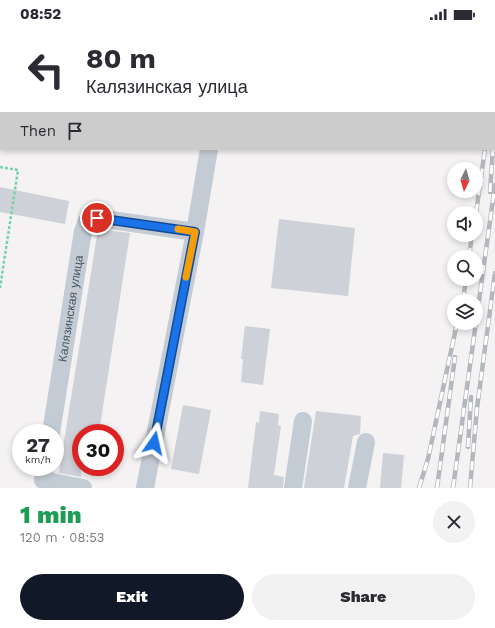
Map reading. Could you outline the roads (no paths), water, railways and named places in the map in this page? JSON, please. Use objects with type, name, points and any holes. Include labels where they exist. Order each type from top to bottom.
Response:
[{"type":"street","points":[[145,488],[195,232],[209,150]]},
{"type":"street","name":"Калязинская улица","points":[[51,424],[83,231],[87,221],[97,218],[195,232]]},
{"type":"street","points":[[293,488],[303,421]]},
{"type":"street","points":[[357,488],[366,442]]},
{"type":"street","points":[[44,476],[43,480],[83,488]]},
{"type":"railway","points":[[477,206],[485,150]]},
{"type":"railway","points":[[490,192],[493,150]]},
{"type":"railway","points":[[453,488],[495,185]]},
{"type":"railway","points":[[470,250],[471,242]]},
{"type":"railway","points":[[470,488],[477,408],[495,273]]},
{"type":"railway","points":[[464,294],[465,286]]},
{"type":"railway","points":[[419,488],[428,459],[456,330]]},
{"type":"railway","points":[[437,488],[455,357]]},
{"type":"railway","points":[[468,447],[471,397]]}]
